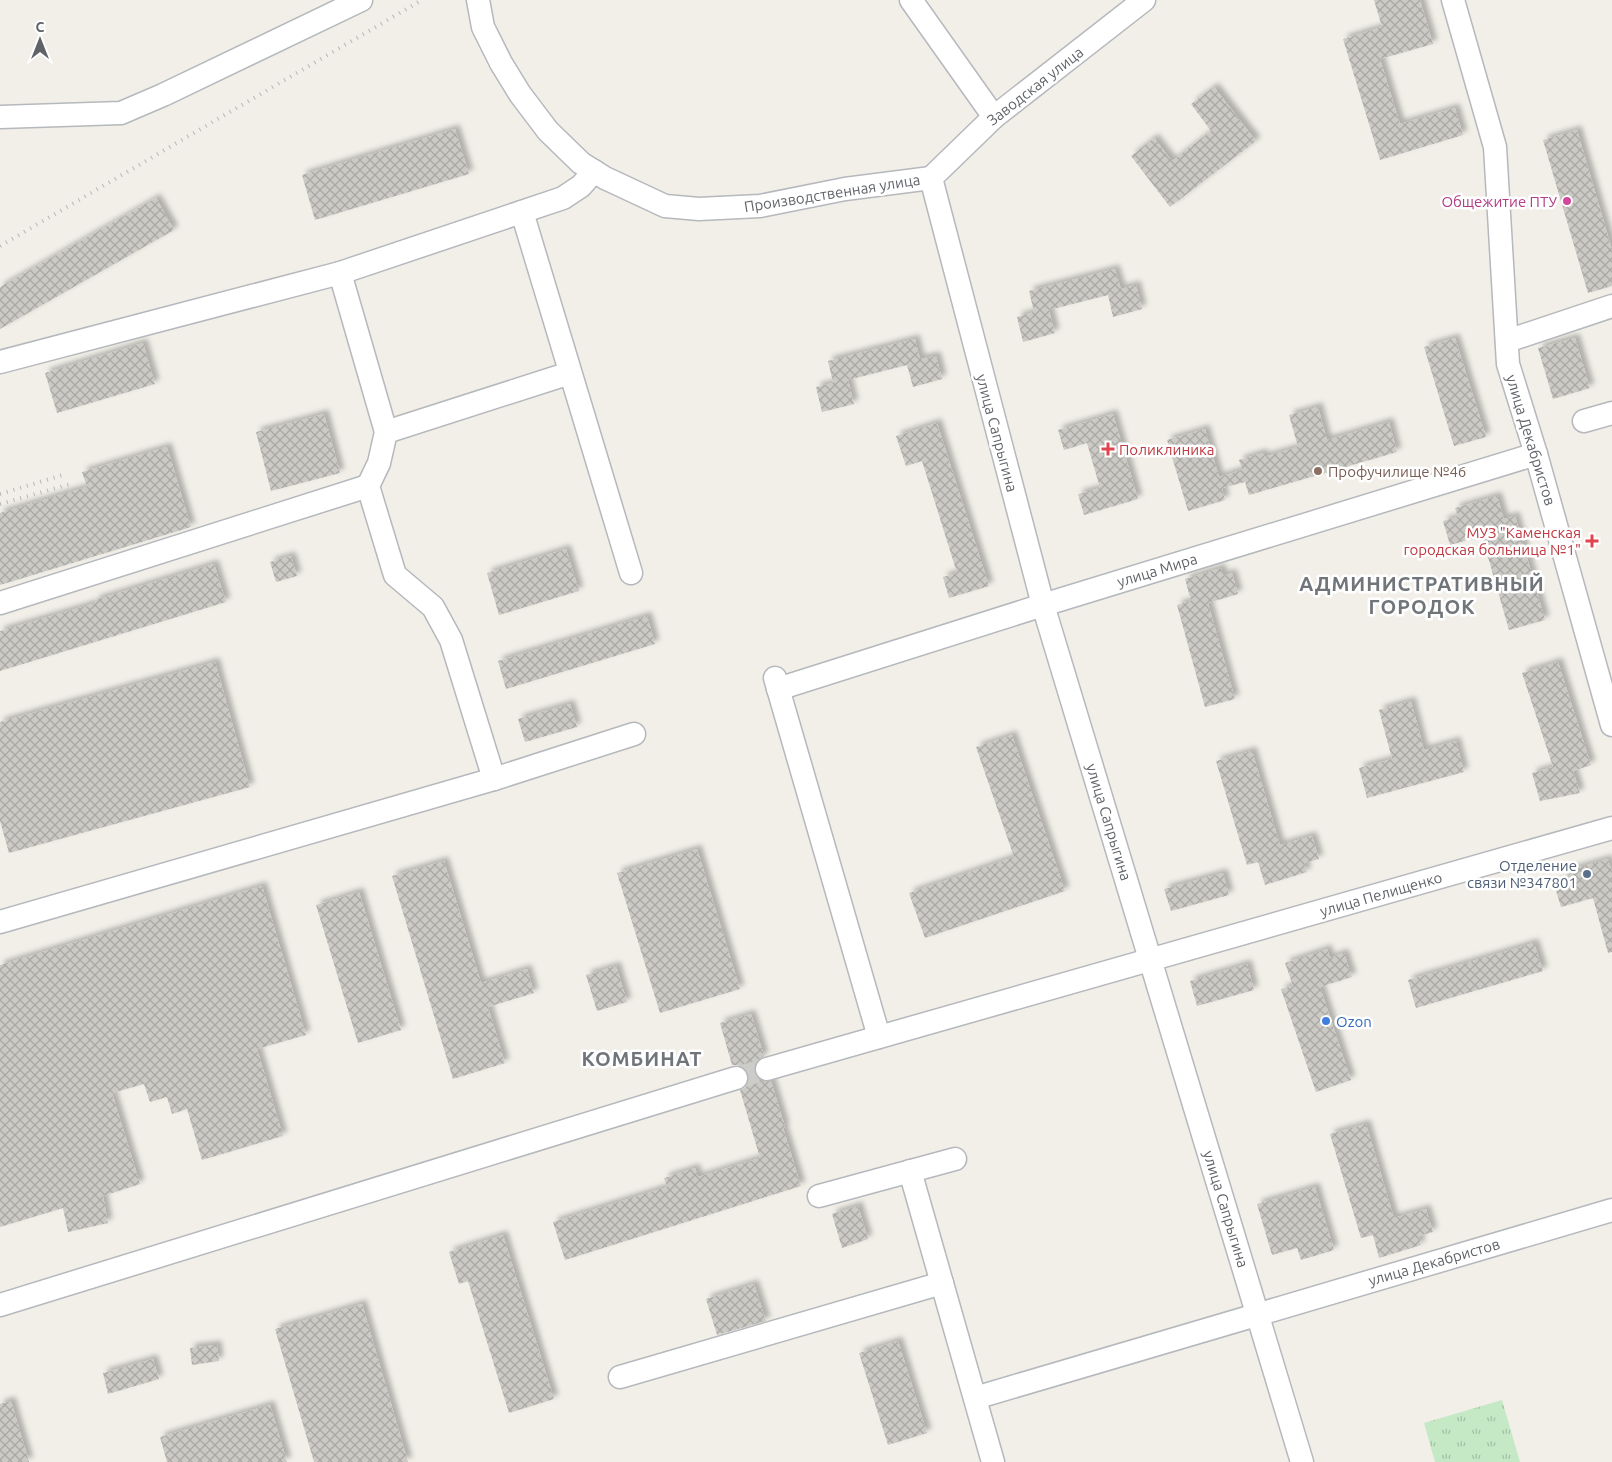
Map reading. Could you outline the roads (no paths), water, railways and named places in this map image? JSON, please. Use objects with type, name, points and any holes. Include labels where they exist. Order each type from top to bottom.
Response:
[{"type":"street","points":[[0,117],[121,113],[163,95],[361,0]]},
{"type":"street","name":"Производственная улица","points":[[478,0],[483,27],[501,63],[520,94],[548,131],[581,163],[605,178],[665,206],[699,210],[760,206],[845,189],[931,178]]},
{"type":"street","points":[[911,0],[994,117]]},
{"type":"street","name":"Заводская улица","points":[[931,178],[994,117],[1144,0]]},
{"type":"street","name":"улица Декабристов","points":[[1453,0],[1495,147],[1508,364],[1536,454],[1612,725]]},
{"type":"street","points":[[0,362],[340,273],[563,198],[581,186],[594,171]]},
{"type":"street","name":"улица Сапрыгина","points":[[931,178],[1043,605],[1302,1462]]},
{"type":"street","points":[[522,212],[630,573]]},
{"type":"street","points":[[340,273],[386,432],[379,464],[368,486],[395,575],[433,607],[451,640],[494,779]]},
{"type":"street","points":[[1506,341],[1612,306]]},
{"type":"street","points":[[386,432],[570,373]]},
{"type":"street","points":[[1584,422],[1612,413]]},
{"type":"street","name":"улица Мира","points":[[879,1037],[777,684],[1043,605],[1536,454]]},
{"type":"street","points":[[0,603],[368,486]]},
{"type":"street","points":[[0,922],[494,779],[634,734]]},
{"type":"street","name":"улица Пелищенко","points":[[768,1069],[1612,828]]},
{"type":"street","points":[[0,1305],[736,1078]]},
{"type":"street","points":[[819,1196],[954,1159]]},
{"type":"street","points":[[910,1171],[993,1462]]},
{"type":"street","name":"улица Декабристов","points":[[975,1398],[1612,1210]]},
{"type":"street","points":[[620,1377],[942,1283]]},
{"type":"tunnel","points":[[736,1078],[767,1069]]},
{"type":"railway","points":[[0,246],[422,0]]},
{"type":"railway","points":[[0,494],[66,474]]},
{"type":"railway","points":[[0,504],[74,483]]},
{"type":"place","name":"Общежитие ПТУ","points":[[1567,201]]},
{"type":"place","name":"Поликлиника","points":[[1108,449]]},
{"type":"place","name":"Профучилище №46","points":[[1318,471]]},
{"type":"place","name":"МУЗ \"Каменская городская больница №1\"","points":[[1592,541]]},
{"type":"place","name":"Отделение связи №347801","points":[[1587,874]]},
{"type":"place","name":"Ozon","points":[[1326,1021]]},
{"type":"district","name":"АДМИНИСТРАТИВНЫЙ ГОРОДОК","points":[[1422,594]]},
{"type":"district","name":"КОМБИНАТ","points":[[642,1058]]}]
